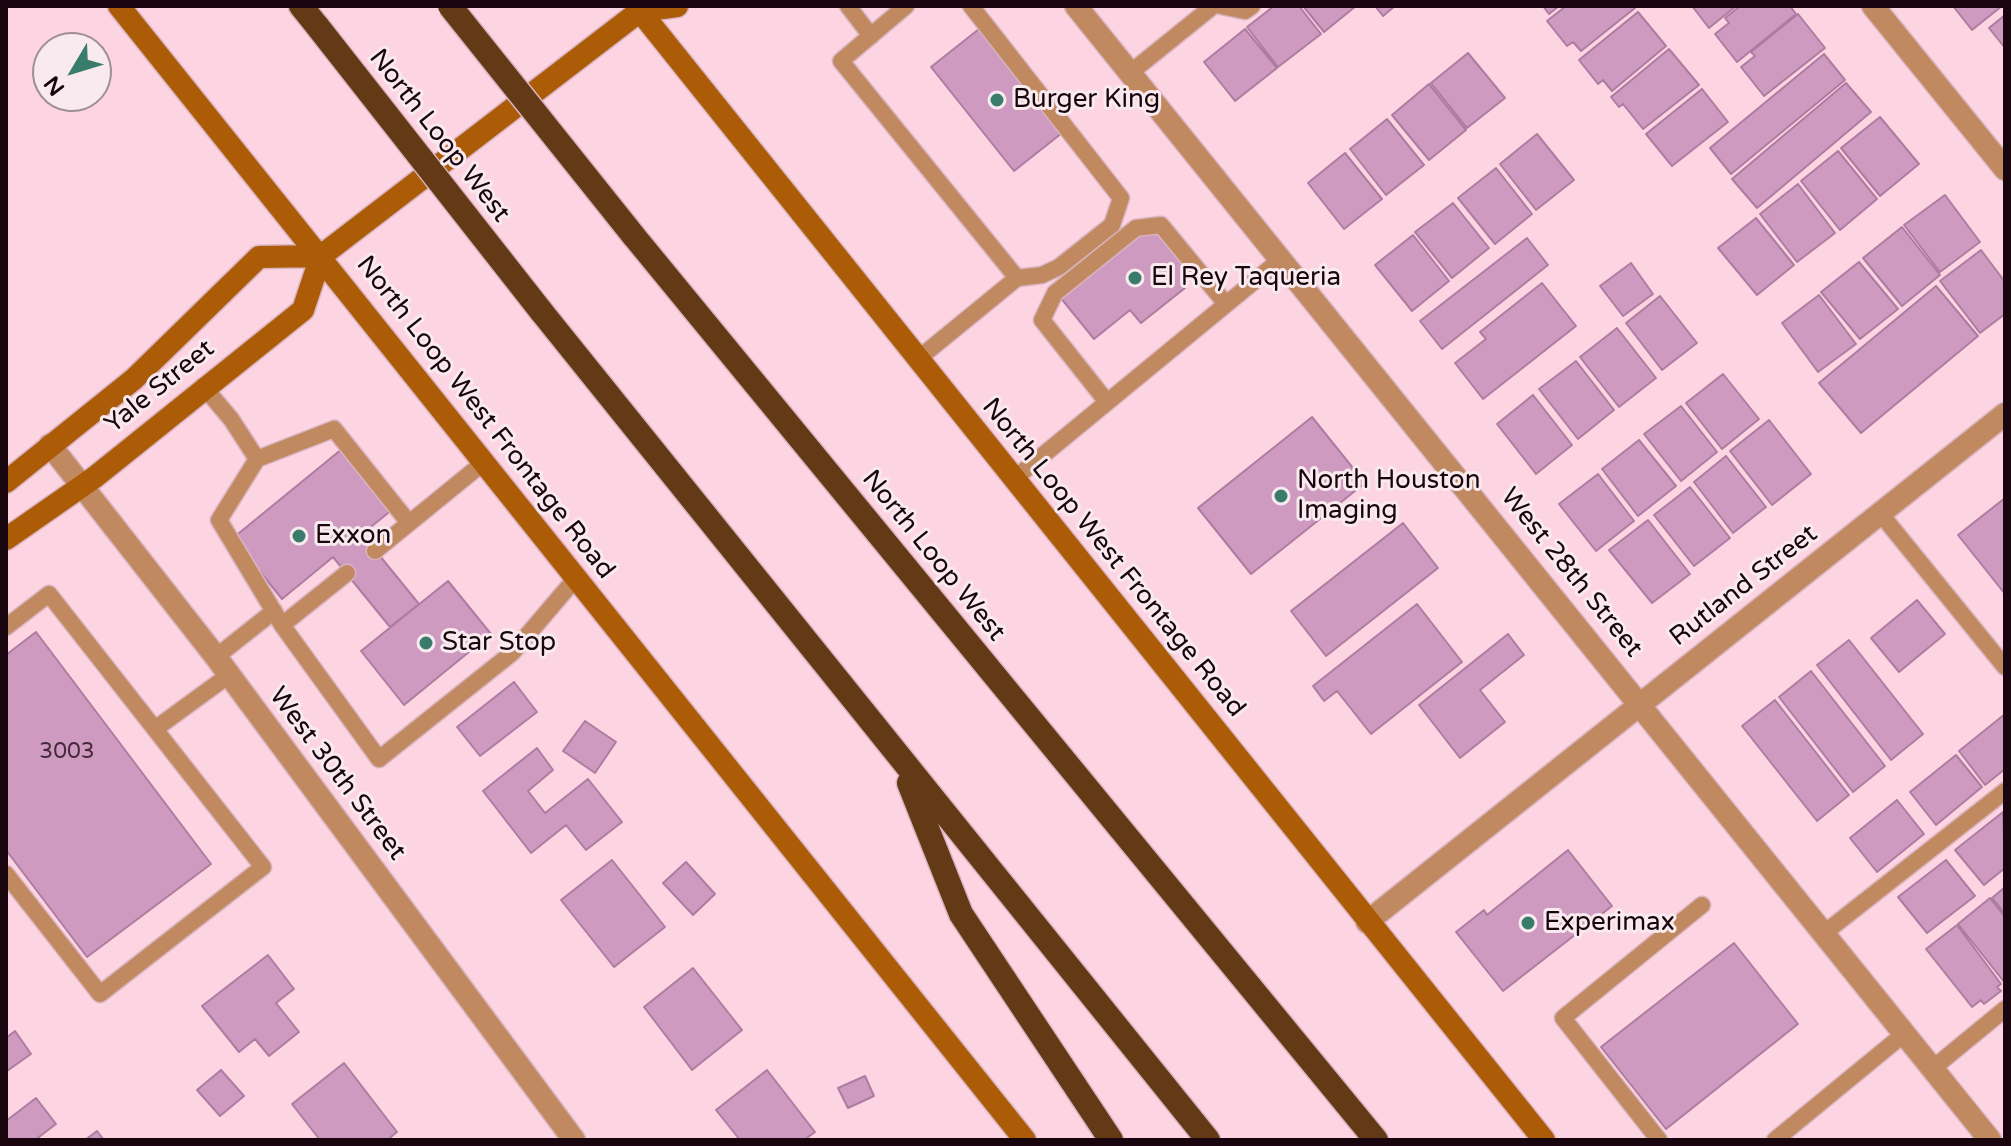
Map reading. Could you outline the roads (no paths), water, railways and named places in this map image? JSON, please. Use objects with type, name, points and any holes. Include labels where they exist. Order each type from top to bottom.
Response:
[{"type":"highway","name":"North Loop West","points":[[301,6],[899,759],[1208,1140]]},
{"type":"highway","name":"North Loop West","points":[[450,6],[633,235],[1376,1140]]},
{"type":"highway","points":[[899,759],[961,914],[1111,1140]]},
{"type":"highway","points":[[1308,1056],[1388,1140]]},
{"type":"main road","name":"North Loop West Frontage Road","points":[[119,6],[1025,1140]]},
{"type":"main road","points":[[321,256],[639,8],[677,6]]},
{"type":"main road","name":"North Loop West Frontage Road","points":[[639,8],[1544,1140]]},
{"type":"main road","name":"Yale Street","points":[[6,482],[134,379],[259,257],[321,256],[303,310],[203,386],[82,485],[6,539]]},
{"type":"street","name":"West 28th Street","points":[[1076,6],[1990,1140]]},
{"type":"street","points":[[1873,6],[2005,169]]},
{"type":"street","name":"Rutland Street","points":[[1367,922],[2005,414]]},
{"type":"street","name":"West 30th Street","points":[[50,445],[222,666],[574,1140]]},
{"type":"lane","points":[[848,6],[871,36]]},
{"type":"lane","points":[[906,6],[841,61],[1017,278]]},
{"type":"lane","points":[[918,359],[1017,278],[1042,275],[1112,225],[1121,198],[971,6]]},
{"type":"lane","points":[[1130,73],[1213,6]]},
{"type":"lane","points":[[1221,6],[1245,11],[1252,6]]},
{"type":"lane","points":[[1107,402],[1042,320],[1055,293],[1136,228],[1161,225],[1226,304]]},
{"type":"lane","points":[[1014,479],[1280,260]]},
{"type":"lane","points":[[203,386],[231,419],[257,459]]},
{"type":"lane","points":[[409,523],[334,429],[257,459],[219,520],[278,618],[379,759],[512,653],[576,578]]},
{"type":"lane","points":[[375,551],[483,463]]},
{"type":"lane","points":[[1880,513],[2005,667]]},
{"type":"lane","points":[[155,729],[278,618],[347,573]]},
{"type":"lane","points":[[6,627],[49,594],[263,867],[100,994],[6,874]]},
{"type":"lane","points":[[1823,934],[2005,791]]},
{"type":"lane","points":[[1659,1140],[1563,1018],[1702,905]]},
{"type":"lane","points":[[1932,1069],[2005,1009]]},
{"type":"lane","points":[[1775,1140],[1904,1034]]},
{"type":"place","name":"Burger King","points":[[997,100]]},
{"type":"place","name":"El Rey Taqueria","points":[[1135,278]]},
{"type":"place","name":"North Houston Imaging","points":[[1281,496]]},
{"type":"place","name":"Exxon","points":[[299,536]]},
{"type":"place","name":"Star Stop","points":[[426,643]]},
{"type":"place","name":"Experimax","points":[[1528,923]]}]
